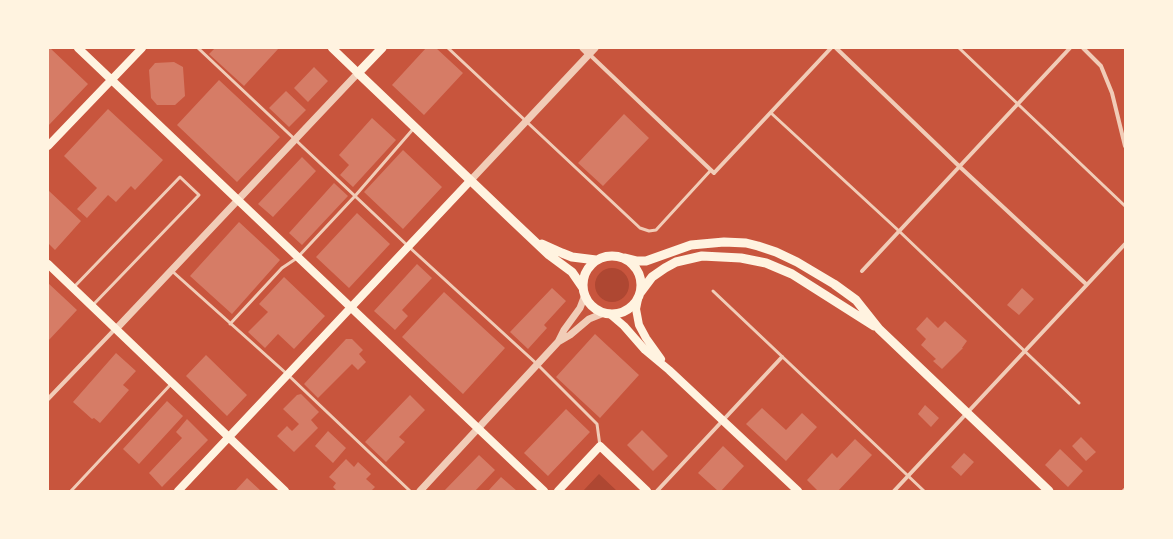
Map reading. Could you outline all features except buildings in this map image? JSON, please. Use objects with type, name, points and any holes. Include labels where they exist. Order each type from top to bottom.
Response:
[{"type":"main road","points":[[78,48],[297,258],[544,491]]},
{"type":"main road","points":[[48,145],[142,48]]},
{"type":"main road","points":[[332,48],[414,128],[556,261],[572,272],[593,307],[607,313],[624,326],[645,350],[669,370],[798,491]]},
{"type":"main road","points":[[358,73],[382,48]]},
{"type":"main road","points":[[178,491],[286,374],[470,180]]},
{"type":"main road","points":[[534,240],[562,253],[581,259],[596,260],[612,255],[637,261],[646,261],[679,249],[699,244],[734,242],[758,246],[776,252],[797,262],[834,284],[859,302],[879,329],[1049,491]]},
{"type":"main road","points":[[607,313],[623,312],[629,309],[652,277],[665,268],[683,260],[702,256],[714,256],[751,259],[766,263],[805,281],[850,312],[879,329]]},
{"type":"main road","points":[[625,258],[638,270],[641,282],[636,309],[639,325],[646,338],[669,370]]},
{"type":"main road","points":[[584,292],[584,275],[596,260]]},
{"type":"main road","points":[[48,264],[285,491]]},
{"type":"main road","points":[[558,491],[600,446],[647,491]]},
{"type":"street","points":[[583,48],[713,171],[831,48]]},
{"type":"street","points":[[470,180],[595,48]]},
{"type":"street","points":[[836,48],[960,167],[1086,284]]},
{"type":"street","points":[[862,271],[1070,48]]},
{"type":"street","points":[[1083,48],[1101,66],[1107,79],[1125,146]]},
{"type":"street","points":[[48,399],[238,201],[358,73]]},
{"type":"street","points":[[894,491],[1125,244]]},
{"type":"street","points":[[558,342],[564,330],[580,308],[584,292]]},
{"type":"street","points":[[420,491],[558,342],[570,335],[589,319],[607,313]]},
{"type":"street","points":[[657,491],[782,357]]},
{"type":"lane","points":[[198,48],[408,246],[537,364],[597,424],[600,446]]},
{"type":"lane","points":[[448,48],[640,228],[649,231],[656,230],[713,171]]},
{"type":"lane","points":[[959,48],[1125,206]]},
{"type":"lane","points":[[771,112],[1026,350],[1080,403]]},
{"type":"lane","points":[[230,324],[282,268],[297,258],[355,196],[414,128]]},
{"type":"lane","points":[[73,288],[180,177],[190,186],[199,195],[92,306]]},
{"type":"lane","points":[[171,271],[286,374],[410,491]]},
{"type":"lane","points":[[713,291],[924,491]]},
{"type":"lane","points":[[71,491],[172,383]]},
{"type":"shaded area","points":[[612,268],[624,273],[629,285],[624,297],[612,302],[600,297],[595,285],[600,273]]},
{"type":"shaded area","points":[[599,474],[617,491],[583,491]]}]
